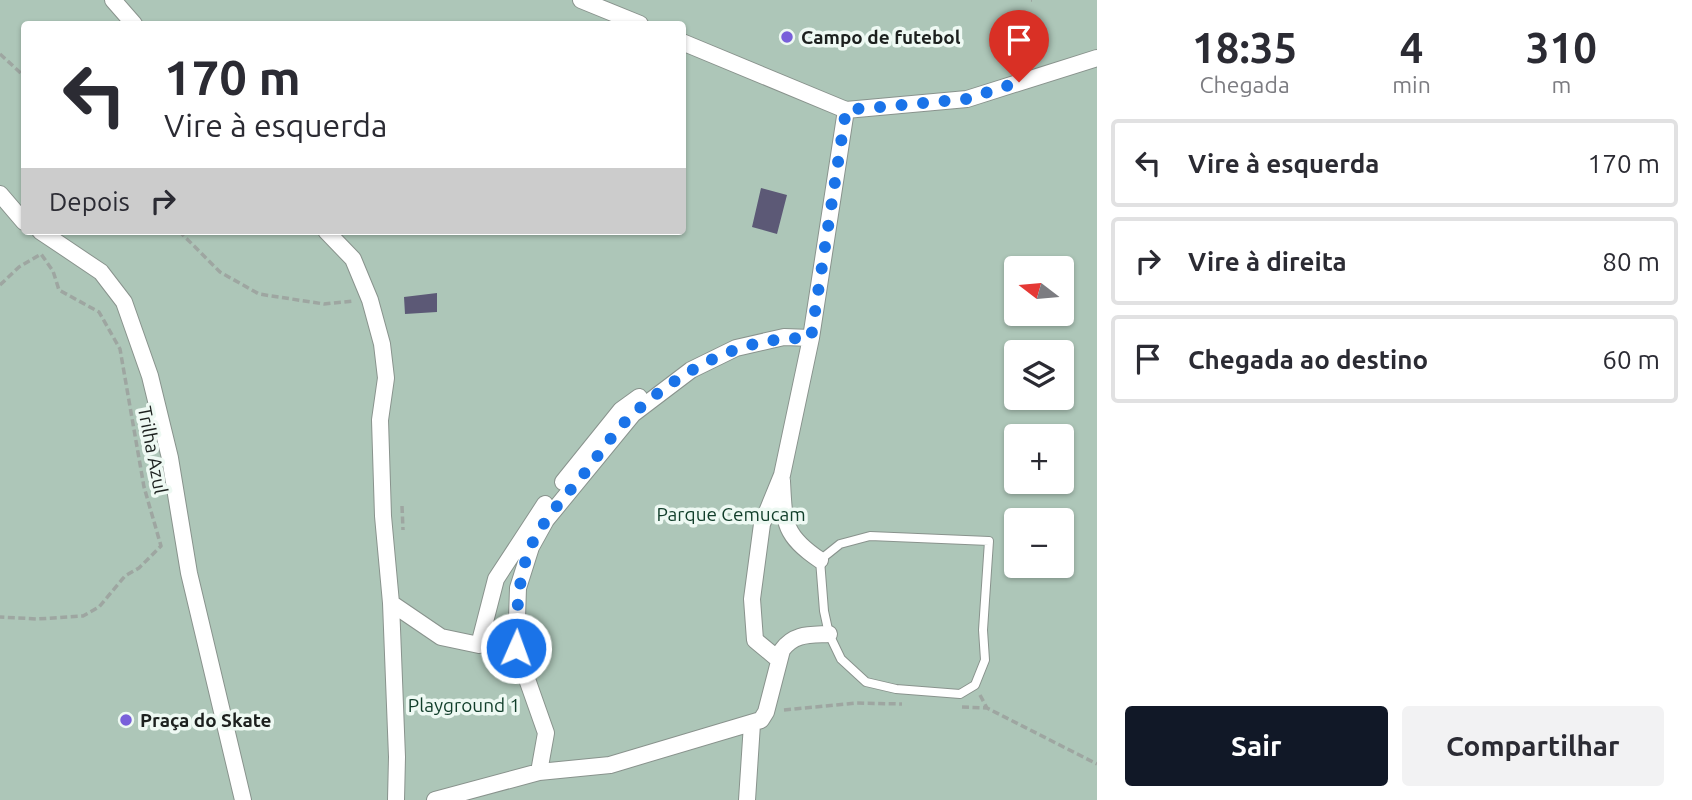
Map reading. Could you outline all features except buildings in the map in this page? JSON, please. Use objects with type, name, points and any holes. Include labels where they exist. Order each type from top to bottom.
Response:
[{"type":"street","points":[[113,0],[131,21]]},
{"type":"street","points":[[581,0],[633,21]]},
{"type":"street","points":[[686,44],[846,110],[967,99],[1097,58]]},
{"type":"street","points":[[779,660],[755,640],[752,599],[762,524],[782,475],[811,338],[846,110]]},
{"type":"street","points":[[0,194],[21,218]]},
{"type":"street","points":[[46,235],[101,272],[124,302],[150,376],[170,458],[192,585],[243,800]]},
{"type":"street","points":[[330,235],[353,259],[370,300],[382,344],[386,378],[380,420],[383,516],[391,603],[396,800]]},
{"type":"street","points":[[391,603],[441,637],[479,645],[496,579],[537,514],[621,410],[685,363],[784,337],[811,338]]},
{"type":"street","points":[[539,772],[546,733],[516,648],[518,588],[531,547],[546,520],[633,414],[691,370],[736,348]]},
{"type":"street","points":[[782,475],[784,519],[799,546],[820,560]]},
{"type":"street","points":[[435,800],[539,772],[610,765],[752,724],[761,720],[766,712],[782,650],[796,636],[829,634]]},
{"type":"street","points":[[747,800],[752,724]]},
{"type":"lane","points":[[870,536],[989,541],[983,629],[985,660],[975,685],[960,694],[896,690],[866,682],[841,659],[829,634],[824,611],[820,560],[840,544],[870,536]]},
{"type":"path","points":[[0,54],[21,73]]},
{"type":"path","points":[[183,235],[220,272],[259,293],[324,304],[370,300]]},
{"type":"path","name":"Trilha Azul","points":[[0,285],[19,267],[41,254],[53,271],[59,290],[99,312],[120,349],[144,486],[161,546],[139,568],[125,576],[99,607],[83,616],[0,617]]},
{"type":"path","points":[[766,712],[857,703],[909,705]]},
{"type":"path","points":[[961,707],[987,708],[1097,764]]},
{"type":"green space","name":"Parque Cemucam","points":[[0,0],[1097,0],[1097,800],[0,800]]},
{"type":"place","name":"Campo de futebol","points":[[787,37]]},
{"type":"place","name":"Praça do Skate","points":[[126,720]]},
{"type":"route","points":[[516,648],[518,588],[531,547],[546,520],[633,414],[691,370],[736,348],[784,337],[811,338],[846,110],[967,99],[1019,82]]},
{"type":"park label","name":"Playground 1","points":[[464,705]]}]
